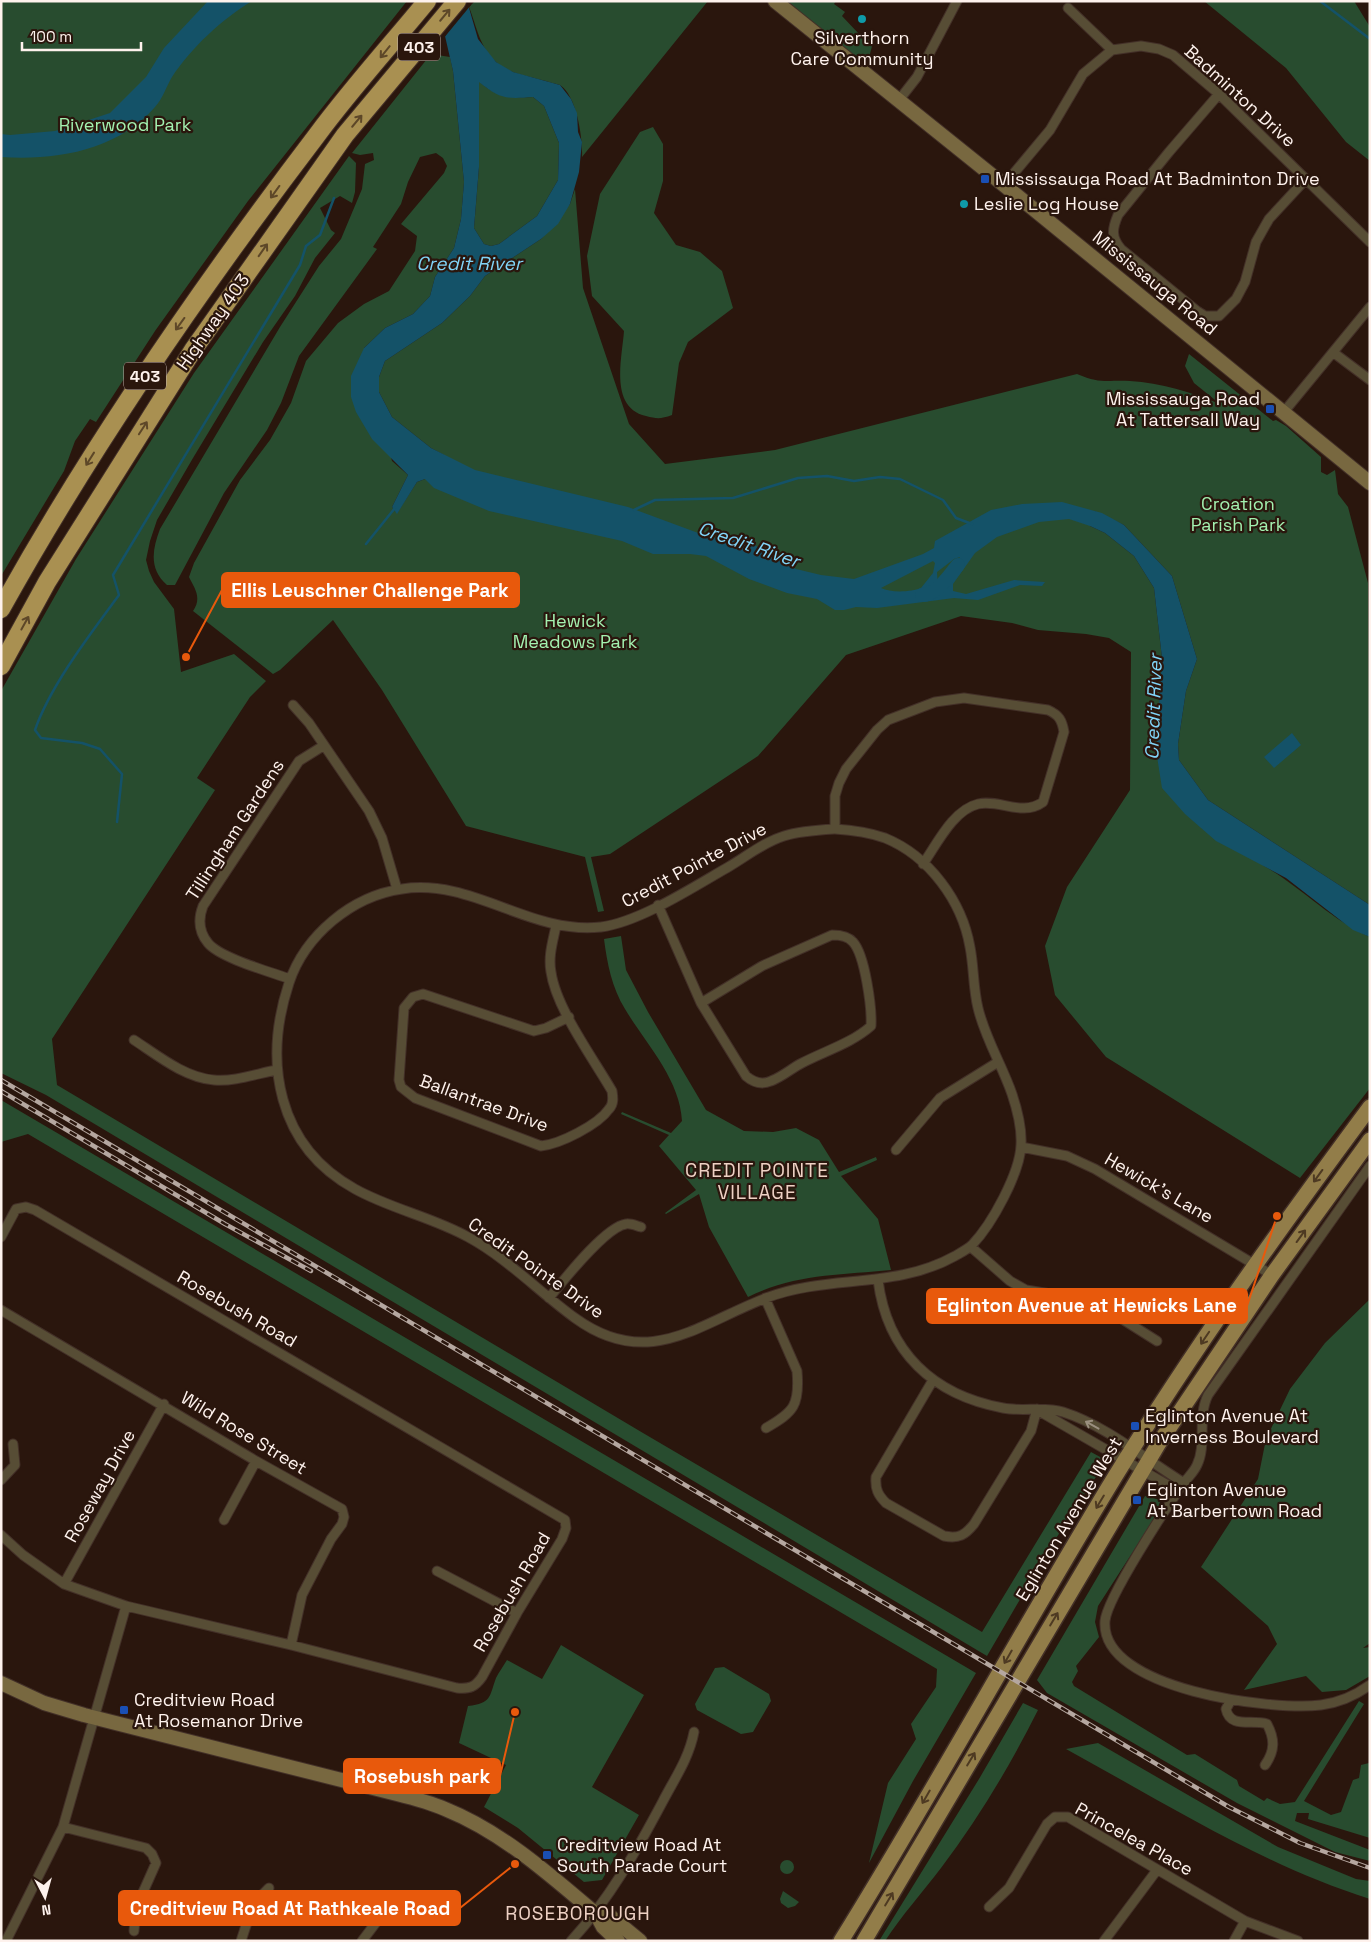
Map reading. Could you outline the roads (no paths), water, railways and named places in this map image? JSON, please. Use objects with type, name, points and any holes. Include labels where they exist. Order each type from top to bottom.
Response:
[{"type":"highway","name":"Highway 403","points":[[1,609],[90,459],[166,344],[317,134],[427,1]]},
{"type":"highway","name":"Highway 403","points":[[1,666],[47,582],[188,358],[335,149],[457,1]]},
{"type":"main road","name":"Mississauga Road","points":[[775,1],[1370,483]]},
{"type":"main road","name":"Eglinton Avenue West","points":[[841,1941],[1129,1455],[1255,1265],[1370,1107]]},
{"type":"main road","points":[[864,1941],[1145,1465],[1272,1275],[1367,1144]]},
{"type":"main road","points":[[1,1683],[44,1703],[94,1718],[397,1794],[444,1808],[470,1820],[519,1850],[596,1914],[603,1927],[618,1941]]},
{"type":"main road","points":[[596,1914],[612,1917],[640,1941]]},
{"type":"street","points":[[898,100],[918,77],[957,1]]},
{"type":"street","points":[[1004,185],[1050,130],[1083,74],[1112,50],[1068,8]]},
{"type":"street","name":"Badminton Drive","points":[[1112,50],[1141,46],[1159,49],[1186,63],[1370,242]]},
{"type":"street","points":[[1220,94],[1169,152],[1118,216],[1112,227],[1115,242],[1121,249],[1204,316],[1220,316],[1225,313],[1236,299],[1245,282],[1256,242],[1269,219],[1306,179]]},
{"type":"street","points":[[1283,412],[1370,307]]},
{"type":"street","points":[[1334,352],[1370,380]]},
{"type":"street","points":[[834,829],[835,796],[846,769],[877,730],[902,713],[935,702],[964,698],[1048,710],[1058,715],[1062,720],[1064,732],[1043,802],[1035,807],[1024,808],[979,804],[957,816],[924,864]]},
{"type":"street","points":[[293,705],[309,723],[378,826],[397,889]]},
{"type":"street","name":"Tillingham Gardens","points":[[290,978],[236,960],[208,944],[201,930],[199,918],[203,906],[299,761],[323,746]]},
{"type":"street","name":"Credit Pointe Drive","points":[[834,829],[861,831],[886,838],[905,849],[924,864],[943,885],[958,907],[970,948],[978,1008],[1012,1095],[1021,1147],[1002,1202],[971,1247],[914,1274],[878,1280],[814,1285],[765,1298],[697,1330],[673,1339],[649,1341],[624,1339],[602,1333],[581,1322],[470,1238],[356,1190],[326,1170],[294,1128],[283,1101],[276,1070],[283,1005],[290,978],[301,956],[318,933],[338,916],[364,900],[397,889],[424,887],[450,889],[556,926],[605,927],[632,920],[770,841],[801,832],[834,829]]},
{"type":"street","points":[[658,905],[701,1003],[746,1076],[751,1080],[761,1083],[771,1081],[800,1064],[862,1034],[871,1026],[872,1009],[858,950],[853,942],[843,935],[832,935],[762,966],[701,1003]]},
{"type":"street","name":"Ballantrae Drive","points":[[556,926],[550,953],[550,971],[554,987],[569,1017],[612,1090],[613,1100],[610,1108],[602,1118],[561,1142],[541,1146],[415,1098],[401,1087],[399,1080],[404,1008],[413,997],[423,994],[534,1031],[546,1028],[569,1017]]},
{"type":"street","points":[[134,1040],[185,1071],[215,1081],[276,1070]]},
{"type":"street","points":[[896,1150],[940,1098],[998,1062]]},
{"type":"street","points":[[1367,1144],[1370,1166],[1208,1395],[1202,1414],[1199,1462],[1178,1492],[1111,1600],[1106,1621],[1106,1632],[1110,1644],[1119,1656],[1130,1665],[1158,1678],[1232,1700],[1287,1706],[1322,1705],[1358,1693],[1370,1685]]},
{"type":"street","name":"Hewick's Lane","points":[[1021,1147],[1067,1156],[1095,1169],[1272,1275]]},
{"type":"street","name":"Rosebush Road","points":[[1,1237],[16,1209],[26,1207],[35,1210],[565,1520],[566,1528],[562,1540],[517,1612],[476,1686],[468,1688],[457,1688],[291,1645],[126,1606],[64,1584],[23,1555],[1,1535]]},
{"type":"street","points":[[549,1298],[582,1259],[608,1234],[625,1224],[641,1226]]},
{"type":"street","points":[[971,1247],[1010,1282],[1026,1290],[1075,1298],[1111,1312],[1157,1341]]},
{"type":"street","points":[[878,1280],[882,1305],[901,1347],[916,1366],[932,1380],[959,1395],[984,1403],[1004,1408],[1061,1411],[1077,1417],[1145,1465],[1184,1483]]},
{"type":"street","points":[[765,1298],[797,1371],[798,1384],[796,1398],[789,1414],[766,1428]]},
{"type":"street","name":"Wild Rose Street","points":[[1,1310],[342,1509],[344,1517],[342,1524],[330,1539],[306,1585],[291,1645]]},
{"type":"street","points":[[932,1380],[876,1477],[875,1488],[878,1496],[886,1504],[944,1536],[954,1538],[965,1534],[974,1524],[1031,1431],[1037,1410]]},
{"type":"street","name":"Roseway Drive","points":[[64,1584],[164,1404]]},
{"type":"street","points":[[1037,1410],[1129,1455]]},
{"type":"street","points":[[1,1480],[15,1465],[13,1444]]},
{"type":"street","points":[[224,1520],[256,1460]]},
{"type":"street","points":[[1145,1465],[1178,1492]]},
{"type":"street","points":[[437,1571],[517,1612]]},
{"type":"street","points":[[6,1941],[63,1827],[126,1606]]},
{"type":"street","points":[[1232,1700],[1226,1709],[1231,1720],[1236,1722],[1257,1721],[1267,1724],[1274,1744],[1272,1756],[1265,1765]]},
{"type":"street","points":[[571,1941],[596,1914],[640,1842],[690,1753],[694,1732]]},
{"type":"street","name":"Princelea Place","points":[[989,1907],[1009,1888],[1047,1824],[1055,1817],[1068,1817],[1245,1921],[1298,1941]]},
{"type":"street","points":[[63,1827],[146,1848],[152,1854],[156,1863],[136,1908],[134,1931]]},
{"type":"street","points":[[1104,1941],[1157,1870]]},
{"type":"street","points":[[241,1941],[253,1904],[269,1888]]},
{"type":"street","points":[[362,1941],[381,1916]]},
{"type":"street","points":[[1234,1941],[1245,1921]]},
{"type":"water","points":[[208,1],[252,1],[230,16],[188,55],[172,77],[158,104],[140,122],[123,134],[85,150],[43,157],[1,157],[1,134],[55,131],[110,113],[146,77],[164,48]]},
{"type":"water","name":"Credit River","points":[[467,1],[478,39],[496,62],[513,72],[560,85],[571,99],[577,113],[578,132],[582,142],[579,172],[570,204],[558,224],[541,239],[485,276],[470,296],[442,323],[385,361],[379,377],[379,392],[392,417],[431,448],[475,470],[628,507],[709,537],[746,540],[796,569],[821,575],[854,579],[923,554],[934,548],[935,541],[991,510],[1022,504],[1062,502],[1102,513],[1124,525],[1172,576],[1197,659],[1186,691],[1178,744],[1179,760],[1208,800],[1370,905],[1370,937],[1353,930],[1286,878],[1216,841],[1185,814],[1162,788],[1156,750],[1162,658],[1154,588],[1134,556],[1105,533],[1090,526],[1069,519],[1039,522],[997,537],[975,553],[953,584],[953,591],[966,594],[1014,580],[1045,582],[1042,586],[1020,585],[978,600],[954,598],[877,608],[856,607],[835,610],[817,599],[787,593],[749,579],[706,556],[653,554],[622,541],[489,511],[434,488],[425,479],[417,482],[397,514],[392,507],[408,475],[372,439],[356,412],[351,397],[351,376],[364,348],[385,328],[413,314],[430,296],[435,277],[454,248],[461,219],[464,182],[453,71],[445,36]],"holes":[[[479,82],[504,97],[533,97],[544,106],[559,143],[558,180],[537,216],[499,244],[491,246],[484,244],[474,228],[479,167]],[[960,557],[949,572],[944,586],[938,591],[937,572],[954,559]],[[933,561],[935,563],[933,573],[921,588],[901,591],[890,591],[881,588]]]},
{"type":"water","points":[[1292,733],[1301,745],[1274,768],[1264,757]]},
{"type":"waterway","points":[[1320,1],[1370,39]]},
{"type":"waterway","points":[[117,822],[122,774],[100,749],[82,743],[41,738],[35,730],[61,678],[119,595],[113,575],[300,265],[306,246],[320,235],[334,198]]},
{"type":"waterway","points":[[634,510],[655,500],[733,498],[798,478],[827,476],[854,481],[880,477],[900,479],[943,500],[956,518],[972,524]]},
{"type":"waterway","points":[[366,544],[395,508]]},
{"type":"waterway","name":"Credit River","points":[[922,595],[933,592],[938,588],[958,565]]},
{"type":"railway","points":[[1,1080],[1229,1807],[1300,1843],[1370,1868]]},
{"type":"railway","points":[[1,1091],[225,1224],[311,1271]]},
{"type":"place","name":"Silverthorn Care Community","points":[[862,19]]},
{"type":"place","name":"Mississauga Road At Badminton Drive","points":[[985,179]]},
{"type":"place","name":"Leslie Log House","points":[[964,204]]},
{"type":"place","name":"Mississauga Road At Tattersall Way","points":[[1270,409]]},
{"type":"place","name":"Ellis Leuschner Challenge Park","points":[[186,657]]},
{"type":"place","name":"Eglinton Avenue at Hewicks Lane","points":[[1277,1216]]},
{"type":"place","name":"Eglinton Avenue At Inverness Boulevard","points":[[1135,1426]]},
{"type":"place","name":"Eglinton Avenue At Barbertown Road","points":[[1137,1500]]},
{"type":"place","name":"Creditview Road At Rosemanor Drive","points":[[124,1710]]},
{"type":"place","name":"Rosebush park","points":[[515,1712]]},
{"type":"place","name":"Creditview Road At South Parade Court","points":[[547,1855]]},
{"type":"place","name":"Creditview Road At Rathkeale Road","points":[[515,1864]]},
{"type":"district","name":"CREDIT POINTE VILLAGE","points":[[757,1181]]},
{"type":"district","name":"ROSEBOROUGH","points":[[578,1913]]},
{"type":"park label","name":"Riverwood Park","points":[[125,125]]},
{"type":"park label","name":"Croation Parish Park","points":[[1238,514]]},
{"type":"park label","name":"Hewick Meadows Park","points":[[575,631]]}]
